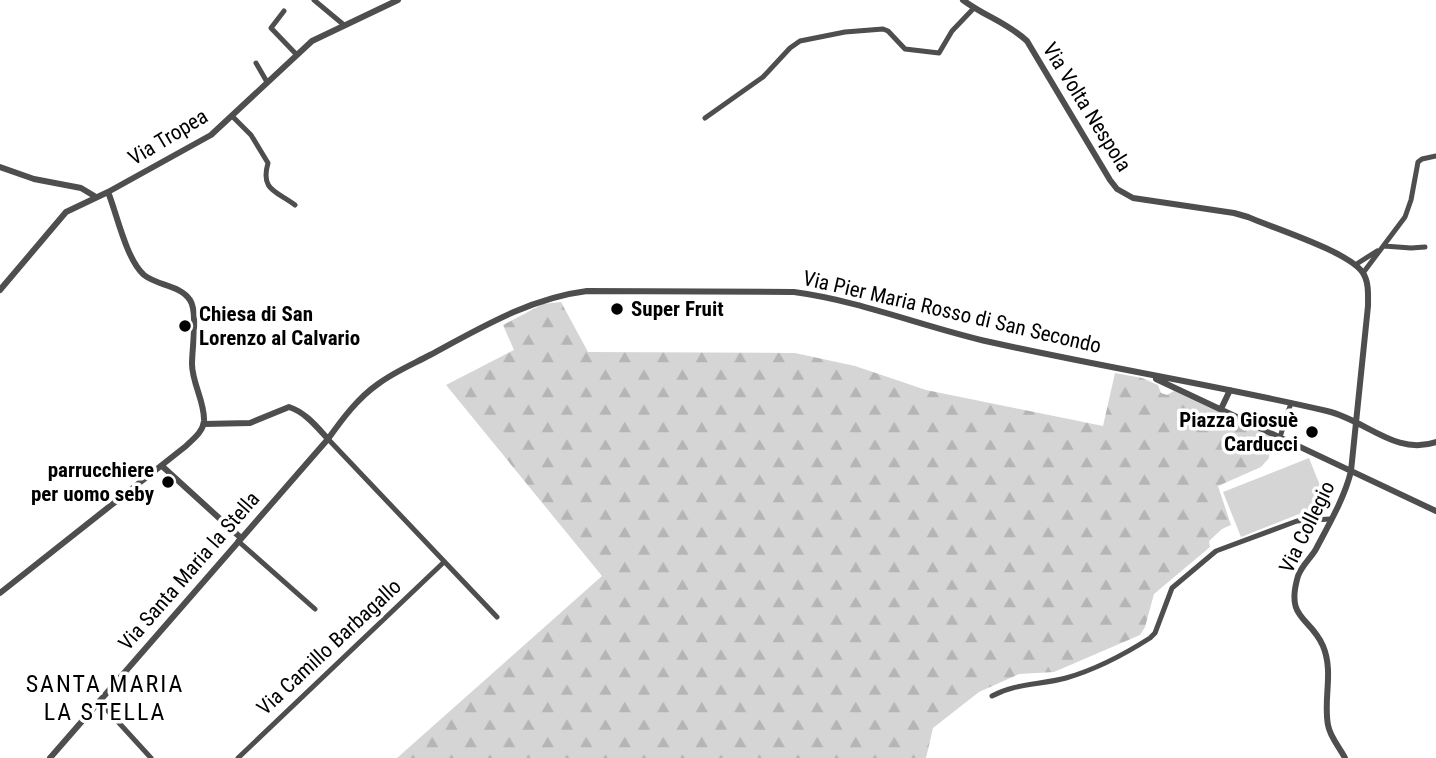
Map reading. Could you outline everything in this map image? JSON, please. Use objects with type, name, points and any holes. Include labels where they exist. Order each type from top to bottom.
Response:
[{"type":"street","points":[[314,0],[344,25]]},
{"type":"street","name":"Via Tropea","points":[[0,290],[60,217],[74,207],[108,192],[211,135],[312,40],[388,2],[398,0]]},
{"type":"street","name":"Via Volta Nespola","points":[[963,0],[1015,30],[1027,41],[1110,180],[1124,194],[1133,198],[1241,215],[1339,255],[1356,265],[1363,273]]},
{"type":"street","points":[[705,118],[763,77],[800,41],[845,32],[883,29],[905,48],[939,53],[952,31],[974,8]]},
{"type":"street","points":[[284,11],[271,28],[296,54]]},
{"type":"street","points":[[256,63],[267,82]]},
{"type":"street","points":[[232,116],[251,135],[268,163],[265,178],[271,190],[295,205]]},
{"type":"street","points":[[1355,421],[1368,306],[1363,273],[1409,209],[1418,162],[1436,156]]},
{"type":"street","points":[[0,167],[34,179],[81,188],[96,197]]},
{"type":"street","points":[[0,593],[202,435],[209,418],[197,392],[192,371],[194,314],[191,301],[183,293],[150,279],[140,271],[108,192]]},
{"type":"street","points":[[1356,265],[1383,246],[1425,247]]},
{"type":"street","name":"Via Pier Maria Rosso di San Secondo","points":[[328,439],[352,407],[380,382],[513,312],[564,294],[587,291],[794,292],[827,297],[989,342],[1342,415],[1404,445],[1421,446],[1436,442]]},
{"type":"street","points":[[1127,369],[1167,382],[1436,511]]},
{"type":"street","points":[[1222,409],[1230,390]]},
{"type":"street","points":[[1280,437],[1291,403]]},
{"type":"street","points":[[206,424],[250,423],[289,407],[314,424],[497,617]]},
{"type":"street","name":"Via Collegio","points":[[1345,758],[1328,728],[1329,675],[1324,648],[1295,608],[1299,573],[1315,551],[1349,481],[1355,421]]},
{"type":"street","name":"Via Santa Maria la Stella","points":[[50,758],[328,439]]},
{"type":"street","points":[[162,466],[316,609]]},
{"type":"street","points":[[992,696],[1031,682],[1054,681],[1076,675],[1150,638],[1155,634],[1172,588],[1216,551],[1297,521],[1330,519]]},
{"type":"street","name":"Via Camillo Barbagallo","points":[[238,758],[444,562]]},
{"type":"street","points":[[99,701],[151,758]]},
{"type":"green space","points":[[561,302],[588,352],[795,353],[855,366],[926,390],[1103,426],[1115,373],[1142,378],[1158,385],[1161,393],[1167,395],[1174,391],[1270,436],[1269,458],[1261,467],[1218,486],[1231,525],[1222,529],[1209,541],[1210,547],[1154,594],[1145,627],[1140,635],[1054,672],[1019,674],[979,692],[933,728],[926,758],[397,758],[602,576],[446,385],[514,350],[503,325],[543,304]]},
{"type":"green space","points":[[1309,458],[1327,503],[1241,537],[1223,492]]},
{"type":"place","name":"Super Fruit","points":[[617,309]]},
{"type":"place","name":"Chiesa di San Lorenzo al Calvario","points":[[185,326]]},
{"type":"place","name":"Piazza Giosuè Carducci","points":[[1312,432]]},
{"type":"place","name":"parrucchiere per uomo seby","points":[[168,482]]},
{"type":"district","name":"SANTA MARIA LA STELLA","points":[[105,698]]}]
